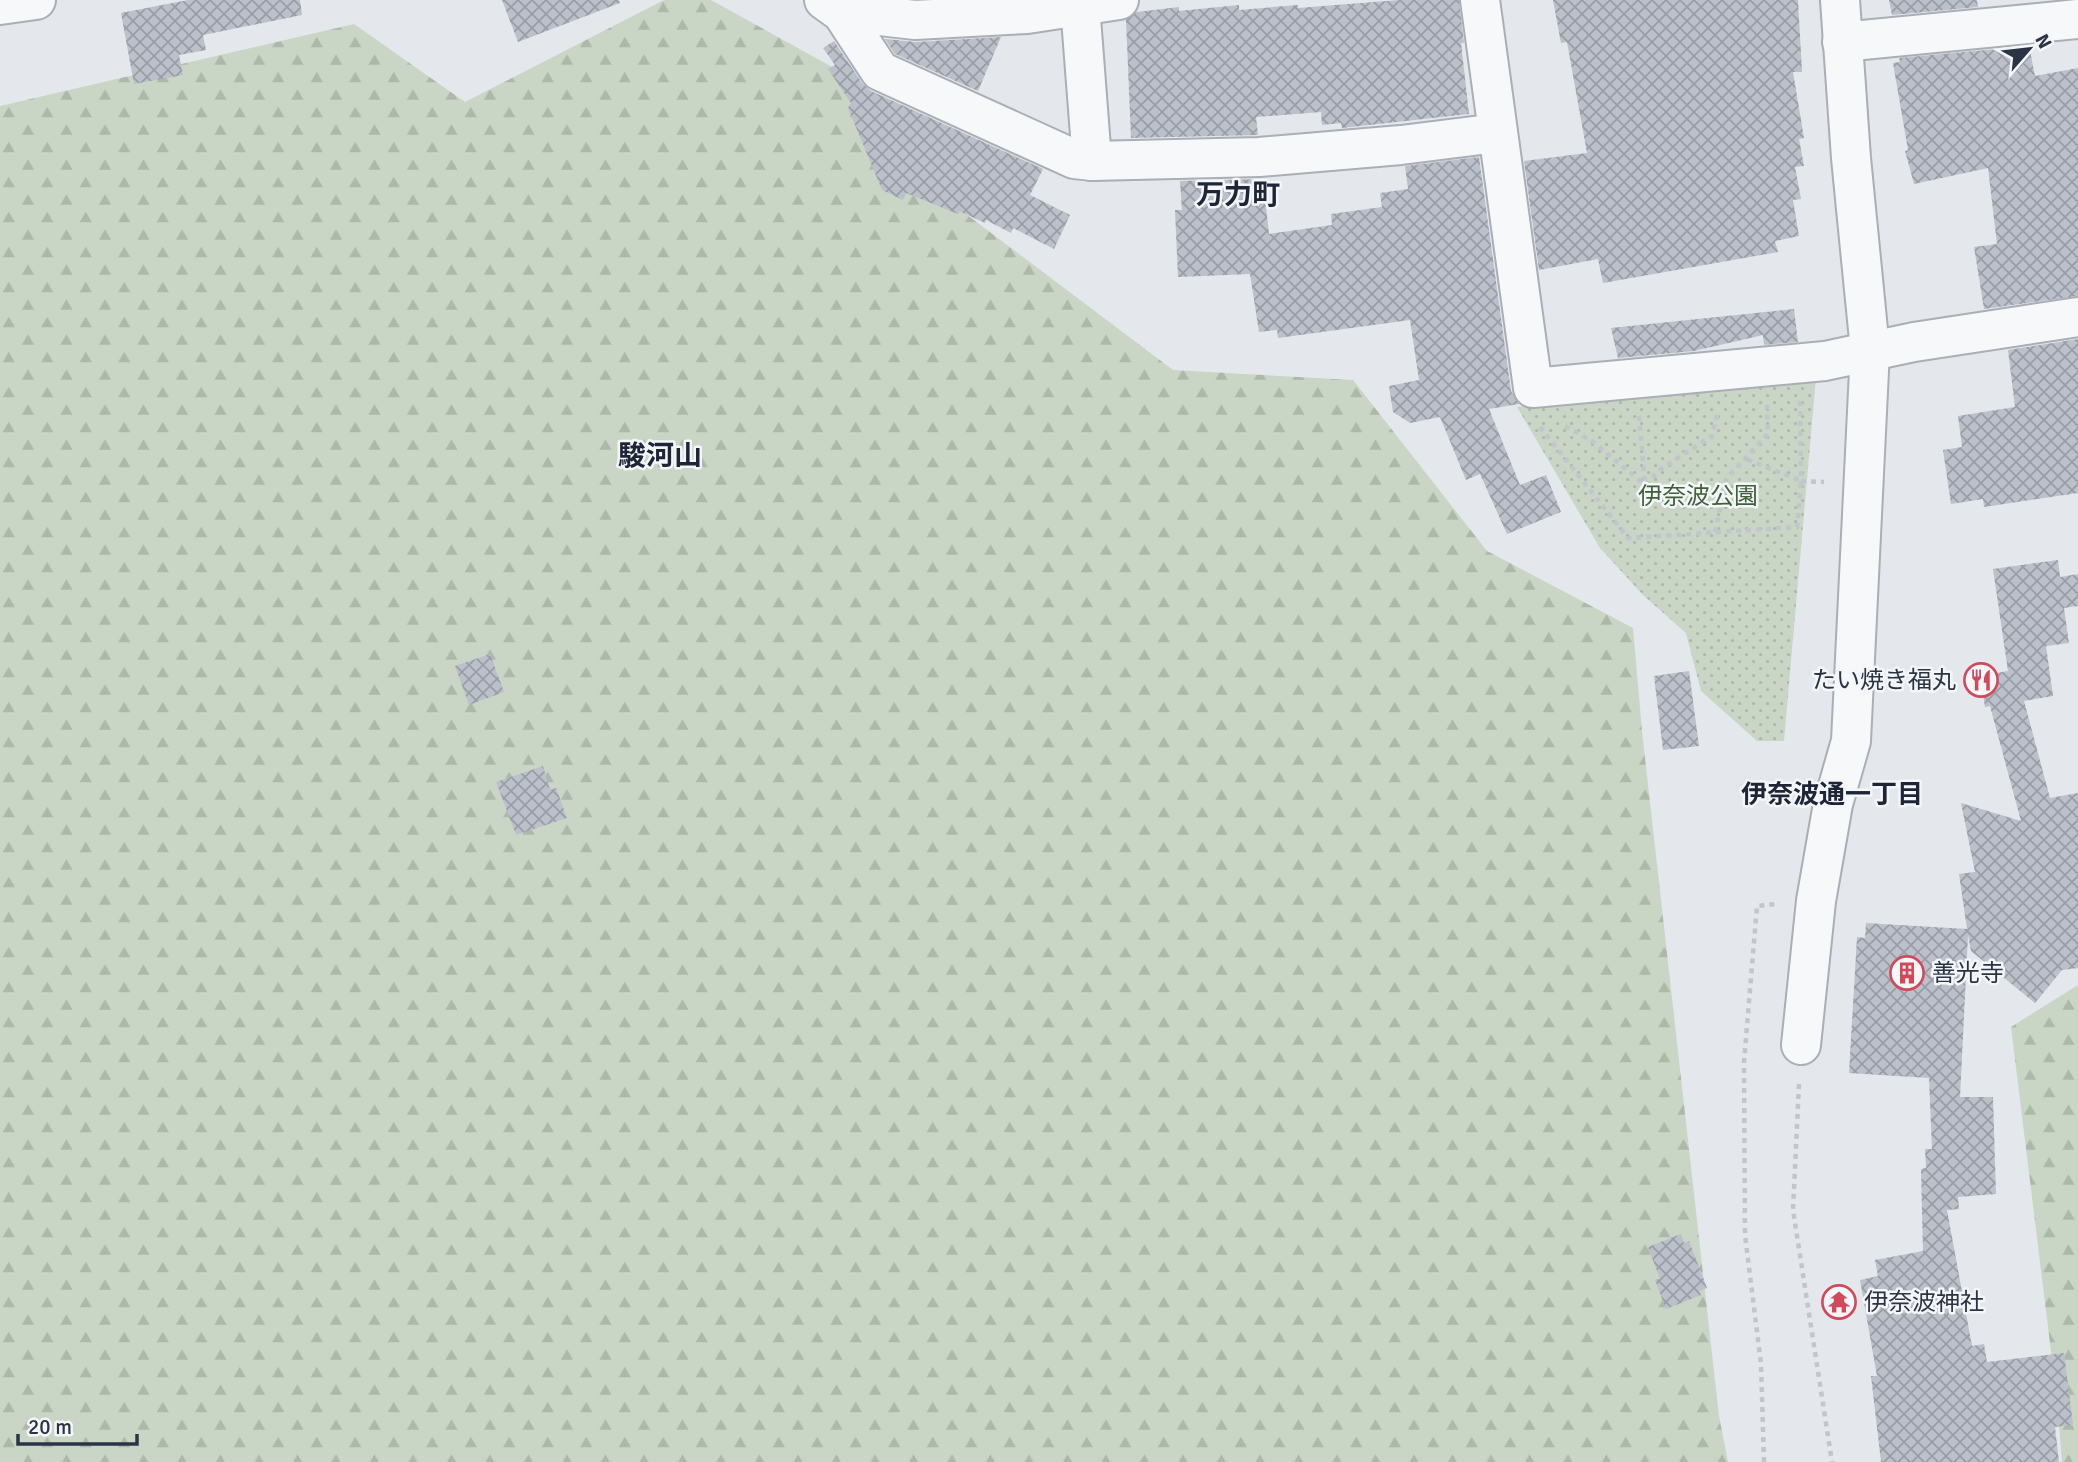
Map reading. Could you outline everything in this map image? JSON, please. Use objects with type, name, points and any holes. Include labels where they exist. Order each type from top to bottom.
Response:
[{"type":"street","points":[[0,5],[36,0]]},
{"type":"street","points":[[833,7],[915,20],[1027,14],[1119,0]]},
{"type":"street","points":[[1480,0],[1533,388],[1825,361],[1870,350],[2078,317]]},
{"type":"street","points":[[1801,1045],[1816,901],[1833,804],[1851,741],[1870,350],[1840,0]]},
{"type":"street","points":[[1080,5],[1092,161]]},
{"type":"street","points":[[833,7],[880,71],[1074,159],[1092,161],[1259,157],[1401,145],[1497,133]]},
{"type":"street","points":[[1842,42],[2078,19]]},
{"type":"path","points":[[1546,422],[1537,423],[1628,538],[1797,527],[1801,481],[1800,400]]},
{"type":"path","points":[[1715,532],[1727,478],[1768,434],[1767,401]]},
{"type":"path","points":[[1638,409],[1645,485]]},
{"type":"path","points":[[1645,485],[1661,468],[1712,436],[1719,410]]},
{"type":"path","points":[[1556,420],[1592,442],[1645,485]]},
{"type":"path","points":[[1746,459],[1801,481],[1828,483]]},
{"type":"path","points":[[1765,1462],[1762,1364],[1745,1222],[1744,1062],[1757,906],[1816,901]]},
{"type":"path","points":[[1801,1045],[1793,1210],[1832,1462]]},
{"type":"green space","points":[[664,0],[711,0],[843,73],[893,159],[1173,370],[1353,380],[1487,551],[1633,628],[1642,731],[1719,1416],[1728,1462],[0,1462],[0,106],[354,24],[465,102]]},
{"type":"green space","name":"伊奈波公園","points":[[1816,377],[1784,741],[1757,741],[1701,691],[1686,633],[1643,595],[1600,548],[1517,407]]},
{"type":"green space","points":[[2078,985],[2078,1462],[2062,1462],[2057,1400],[2011,1027]]},
{"type":"building","points":[[188,0],[300,0],[302,15],[203,35],[206,50],[179,55],[183,75],[134,84],[121,13]]},
{"type":"building","points":[[502,0],[619,0],[620,3],[518,42]]},
{"type":"building","points":[[1399,0],[1459,0],[1469,114],[1342,128],[1341,123],[1322,125],[1321,112],[1256,117],[1258,135],[1131,138],[1126,20],[1137,12],[1179,7],[1179,11],[1239,5],[1239,10],[1298,5],[1298,8]]},
{"type":"building","points":[[1553,0],[1798,0],[1802,72],[1793,72],[1804,138],[1799,139],[1804,166],[1795,167],[1801,199],[1793,200],[1799,236],[1775,241],[1778,252],[1603,283],[1598,259],[1539,270],[1524,161],[1587,153],[1567,42],[1561,43]]},
{"type":"building","points":[[1889,0],[1977,0],[1978,7],[1892,15]]},
{"type":"building","points":[[1001,37],[978,91],[895,54],[885,39],[916,42]]},
{"type":"building","points":[[834,41],[862,83],[871,91],[1043,169],[1030,195],[1070,215],[1054,249],[1013,228],[1011,233],[986,220],[985,223],[959,211],[958,214],[906,193],[903,200],[882,190],[848,108],[851,103],[828,69],[835,65],[823,48]]},
{"type":"building","points":[[2029,46],[2035,76],[2078,68],[2078,296],[1984,309],[1974,247],[1997,244],[1988,168],[1914,184],[1905,151],[1908,150],[1893,63],[1900,62],[1899,58]]},
{"type":"building","points":[[1479,157],[1511,391],[1519,404],[1489,409],[1520,485],[1546,475],[1561,512],[1507,534],[1480,474],[1466,480],[1440,417],[1410,423],[1393,412],[1389,386],[1419,380],[1410,320],[1278,338],[1277,330],[1259,332],[1250,274],[1178,277],[1175,210],[1182,210],[1180,181],[1263,179],[1269,234],[1332,225],[1331,214],[1382,207],[1380,193],[1408,189],[1405,166]]},
{"type":"building","points":[[1794,309],[1798,342],[1764,345],[1763,335],[1694,351],[1618,358],[1611,328]]},
{"type":"building","points":[[2078,339],[2078,493],[1984,507],[1983,499],[1951,504],[1943,450],[1962,447],[1958,416],[2015,407],[2008,350]]},
{"type":"building","points":[[2058,560],[2060,577],[2078,574],[2078,606],[2064,608],[2069,643],[2046,646],[2053,696],[2024,701],[2050,798],[2078,793],[2078,968],[2062,970],[2035,1003],[1971,951],[1968,935],[1960,1097],[1993,1097],[1996,1194],[1958,1197],[1959,1209],[1947,1210],[1972,1346],[1984,1344],[1987,1362],[2064,1353],[2073,1425],[2055,1427],[2059,1462],[1881,1462],[1871,1376],[1877,1376],[1860,1280],[1878,1276],[1875,1260],[1923,1251],[1921,1169],[1926,1168],[1925,1149],[1932,1149],[1929,1078],[1849,1073],[1857,937],[1865,938],[1866,923],[1967,929],[1959,874],[1975,872],[1961,803],[2021,821],[1990,706],[1985,707],[1980,676],[2008,671],[1993,569]]},
{"type":"building","points":[[490,654],[504,692],[469,705],[455,666]]},
{"type":"building","points":[[1689,671],[1699,746],[1663,750],[1654,676]]},
{"type":"building","points":[[543,766],[550,790],[556,788],[567,818],[516,835],[496,782]]},
{"type":"building","points":[[1681,1234],[1684,1243],[1689,1241],[1707,1288],[1699,1291],[1701,1295],[1666,1309],[1655,1280],[1660,1279],[1648,1247]]},
{"type":"place","name":"たい焼き福丸","points":[[1981,680]]},
{"type":"place","name":"善光寺","points":[[1907,973]]},
{"type":"place","name":"伊奈波神社","points":[[1839,1302]]},
{"type":"district","name":"万力町","points":[[1238,195]]},
{"type":"district","name":"駿河山","points":[[660,456]]},
{"type":"district","name":"伊奈波通一丁目","points":[[1832,795]]}]
